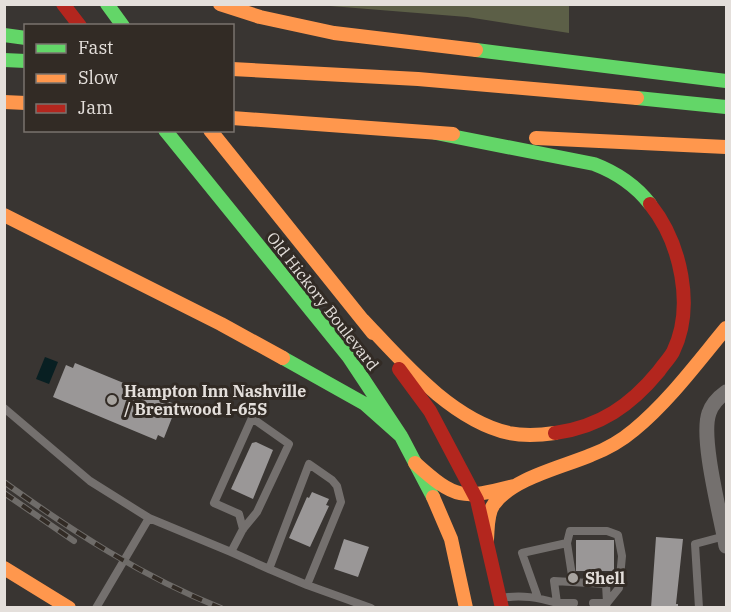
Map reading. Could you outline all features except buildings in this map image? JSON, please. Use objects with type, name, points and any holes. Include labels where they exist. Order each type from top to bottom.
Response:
[{"type":"main road","points":[[63,4],[76,21]]},
{"type":"main road","points":[[107,4],[121,23]]},
{"type":"main road","points":[[220,4],[260,17],[334,33],[726,81]]},
{"type":"main road","points":[[4,35],[24,38]]},
{"type":"main road","points":[[4,60],[24,61]]},
{"type":"main road","points":[[234,60],[332,73]]},
{"type":"main road","points":[[234,69],[332,73],[567,89],[726,106]]},
{"type":"main road","points":[[4,102],[24,103]]},
{"type":"main road","points":[[234,118],[436,133],[726,147]]},
{"type":"main road","name":"Old Hickory Boulevard","points":[[167,132],[348,356],[401,436],[439,508],[451,539],[466,608]]},
{"type":"main road","name":"Old Hickory Boulevard","points":[[212,132],[363,320],[430,411],[477,501],[501,603]]},
{"type":"main road","points":[[363,320],[409,368],[445,398],[476,420],[508,433],[533,435],[573,432],[603,422],[630,403],[673,352],[680,322],[682,287],[678,255],[665,227],[651,206],[633,187],[601,167],[563,157],[436,133]]},
{"type":"main road","points":[[4,215],[221,324],[319,377],[366,404],[401,436]]},
{"type":"main road","points":[[415,464],[457,494],[489,492],[516,485],[619,442],[661,405],[726,328]]},
{"type":"main road","points":[[487,539],[489,518],[495,502],[516,485]]},
{"type":"main road","points":[[4,568],[69,608]]},
{"type":"street","points":[[726,392],[714,403],[707,420],[707,437],[723,510],[726,541]]},
{"type":"lane","points":[[4,408],[90,481],[149,518],[307,585],[371,608]]},
{"type":"lane","points":[[231,552],[243,529],[257,512],[289,444],[252,418],[214,503],[239,514],[243,529]]},
{"type":"lane","points":[[269,569],[309,465],[332,480],[337,486],[341,502],[307,585]]},
{"type":"lane","points":[[96,608],[149,518]]},
{"type":"lane","points":[[573,582],[567,543],[570,531],[607,531],[618,535],[622,555],[619,588],[607,605]]},
{"type":"lane","points":[[699,608],[695,544],[726,541]]},
{"type":"lane","points":[[538,598],[522,553],[567,543]]},
{"type":"lane","points":[[541,549],[545,559]]},
{"type":"lane","points":[[557,605],[553,578],[606,584],[607,605]]},
{"type":"lane","points":[[501,603],[512,596],[538,598],[557,605],[574,603]]},
{"type":"lane","points":[[593,603],[607,605]]},
{"type":"green space","points":[[318,5],[569,5],[569,33],[467,17]]},
{"type":"water","points":[[45,357],[58,362],[49,384],[36,379]]},
{"type":"railway","points":[[4,482],[109,552],[164,582],[221,608]]},
{"type":"railway","points":[[4,493],[74,541]]},
{"type":"traffic: fast","points":[[107,4],[122,24]]},
{"type":"traffic: fast","points":[[4,35],[24,38]]},
{"type":"traffic: fast","points":[[476,50],[726,81]]},
{"type":"traffic: fast","points":[[4,60],[24,61]]},
{"type":"traffic: fast","points":[[637,98],[726,107]]},
{"type":"traffic: fast","points":[[167,132],[348,356],[401,436],[433,497]]},
{"type":"traffic: fast","points":[[436,133],[594,164],[625,180],[650,204]]},
{"type":"traffic: fast","points":[[283,358],[365,404],[401,436]]},
{"type":"traffic: slow","points":[[220,4],[260,17],[334,33],[476,50]]},
{"type":"traffic: slow","points":[[234,69],[418,79],[637,98]]},
{"type":"traffic: slow","points":[[4,102],[24,103]]},
{"type":"traffic: slow","points":[[234,118],[453,134]]},
{"type":"traffic: slow","points":[[212,132],[373,333]]},
{"type":"traffic: slow","points":[[536,138],[726,147]]},
{"type":"traffic: slow","points":[[4,215],[221,324],[283,358]]},
{"type":"traffic: slow","points":[[363,320],[429,387],[467,416],[509,433],[521,435],[555,433]]},
{"type":"traffic: slow","points":[[487,539],[490,512],[502,495],[539,474],[603,450],[629,434],[671,394],[726,328]]},
{"type":"traffic: slow","points":[[415,463],[440,484],[460,493],[482,493],[514,486]]},
{"type":"traffic: slow","points":[[433,497],[451,539],[466,608]]},
{"type":"traffic: slow","points":[[4,568],[69,608]]},
{"type":"traffic: jam","points":[[63,4],[78,24]]},
{"type":"traffic: jam","points":[[555,433],[586,426],[626,404],[659,371],[673,352],[680,334],[683,315],[684,296],[681,276],[670,237],[650,204]]},
{"type":"traffic: jam","points":[[399,369],[430,411],[477,500],[502,608]]},
{"type":"place","name":"Hampton Inn Nashville / Brentwood I-65S","points":[[112,400]]},
{"type":"place","name":"Shell","points":[[573,578]]}]
